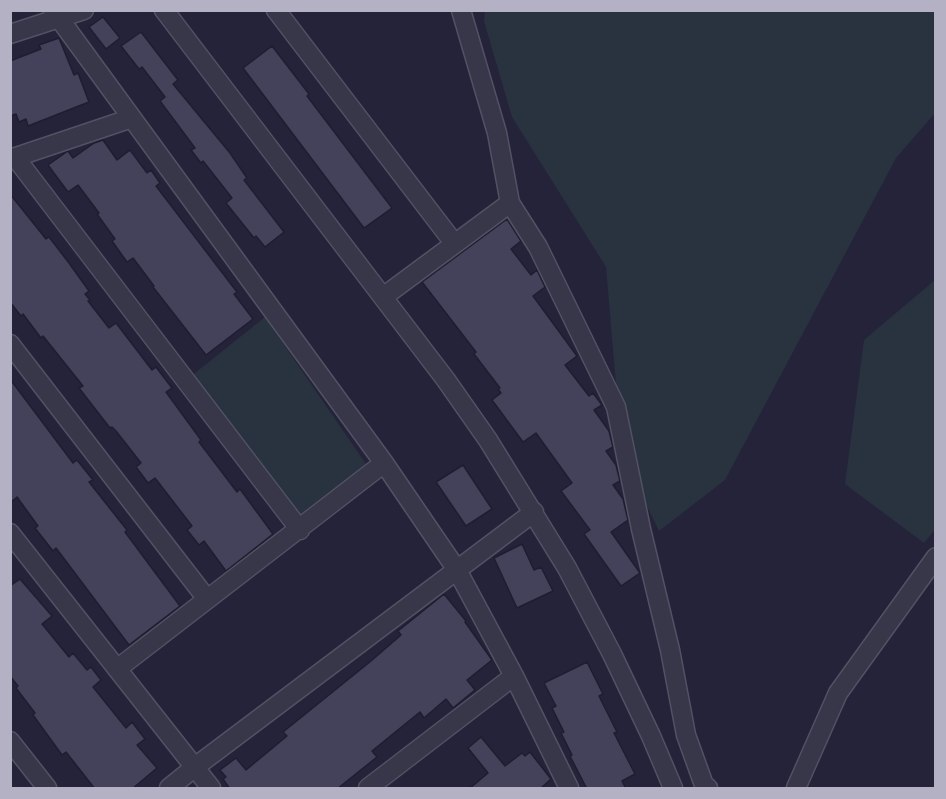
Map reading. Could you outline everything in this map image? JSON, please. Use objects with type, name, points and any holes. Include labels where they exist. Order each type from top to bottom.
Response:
[{"type":"street","points":[[10,34],[56,15],[84,10]]},
{"type":"street","points":[[164,10],[470,414],[534,512],[612,654],[673,789]]},
{"type":"street","points":[[276,10],[453,243]]},
{"type":"street","points":[[461,10],[497,133],[510,203],[538,247],[616,407],[686,735],[708,789]]},
{"type":"street","points":[[56,15],[384,464],[457,570],[514,675],[569,788]]},
{"type":"street","points":[[132,118],[13,158],[300,530]]},
{"type":"street","points":[[383,297],[510,203]]},
{"type":"street","points":[[10,344],[207,599]]},
{"type":"street","points":[[117,669],[384,464]]},
{"type":"street","points":[[169,789],[195,767],[534,512]]},
{"type":"street","points":[[10,533],[211,789]]},
{"type":"street","points":[[796,789],[838,693],[936,557]]},
{"type":"street","points":[[368,789],[514,675]]},
{"type":"street","points":[[10,741],[47,789]]},
{"type":"shaded area","points":[[485,10],[935,11],[935,113],[896,158],[725,480],[659,531],[622,454],[606,267],[512,117],[484,21]]},
{"type":"shaded area","points":[[935,280],[936,528],[924,543],[845,484],[864,340]]},
{"type":"shaded area","points":[[265,317],[366,464],[302,516],[190,377]]},
{"type":"building","points":[[103,17],[120,38],[106,49],[89,27]]},
{"type":"building","points":[[141,32],[178,80],[173,84],[230,153],[247,178],[244,180],[284,232],[265,247],[256,236],[254,238],[226,203],[232,198],[203,161],[201,163],[191,150],[195,148],[160,101],[165,97],[142,67],[139,69],[121,46]]},
{"type":"building","points":[[59,38],[74,75],[78,73],[89,102],[28,126],[26,119],[19,122],[16,114],[10,116],[10,61],[41,49],[39,45]]},
{"type":"building","points":[[272,46],[392,208],[364,228],[243,68]]},
{"type":"building","points":[[103,140],[117,160],[130,150],[147,173],[151,170],[160,183],[156,186],[237,292],[234,294],[253,319],[206,355],[133,258],[127,262],[112,241],[115,239],[97,214],[99,213],[78,185],[68,192],[48,165],[68,151],[73,158],[94,143]]},
{"type":"building","points":[[10,194],[46,239],[49,237],[69,263],[89,291],[85,294],[90,300],[88,301],[109,328],[116,323],[152,370],[156,367],[172,388],[166,392],[201,440],[199,442],[237,492],[240,489],[273,534],[226,571],[204,541],[199,545],[187,530],[192,526],[155,478],[148,483],[136,467],[141,463],[79,388],[83,386],[43,336],[41,338],[23,314],[21,316],[10,302]]},
{"type":"building","points":[[507,219],[521,241],[511,249],[531,275],[537,270],[545,287],[533,296],[577,356],[565,365],[589,396],[593,393],[602,405],[594,410],[609,431],[613,447],[606,451],[616,465],[620,481],[613,485],[623,499],[628,520],[611,532],[640,573],[621,586],[584,534],[590,530],[561,491],[572,483],[536,433],[523,442],[492,400],[501,393],[498,389],[500,388],[474,354],[476,352],[422,282]]},
{"type":"building","points":[[10,379],[73,463],[77,460],[93,480],[89,482],[127,530],[125,532],[180,606],[129,645],[56,548],[53,551],[35,528],[38,526],[17,497],[10,503]]},
{"type":"building","points":[[463,465],[492,509],[466,526],[436,482]]},
{"type":"building","points":[[522,544],[534,570],[541,567],[553,591],[517,608],[494,558]]},
{"type":"building","points":[[20,579],[52,616],[42,624],[69,657],[73,653],[87,670],[91,667],[101,680],[93,687],[126,728],[132,722],[145,739],[137,745],[157,768],[132,789],[95,789],[66,752],[62,755],[16,688],[18,686],[10,676],[10,586]]},
{"type":"building","points":[[444,594],[466,621],[492,660],[467,680],[475,690],[453,708],[446,699],[424,718],[420,712],[372,751],[377,757],[337,789],[230,789],[223,779],[226,777],[220,770],[236,758],[246,770],[287,736],[283,732],[371,661],[401,635],[398,631]]},
{"type":"building","points":[[587,662],[603,694],[599,696],[617,732],[614,733],[635,774],[622,781],[626,789],[587,789],[570,756],[572,755],[561,733],[564,732],[552,708],[556,706],[544,683]]},
{"type":"building","points":[[481,737],[505,766],[522,753],[525,756],[530,752],[551,779],[540,789],[469,789],[488,773],[468,748]]}]
